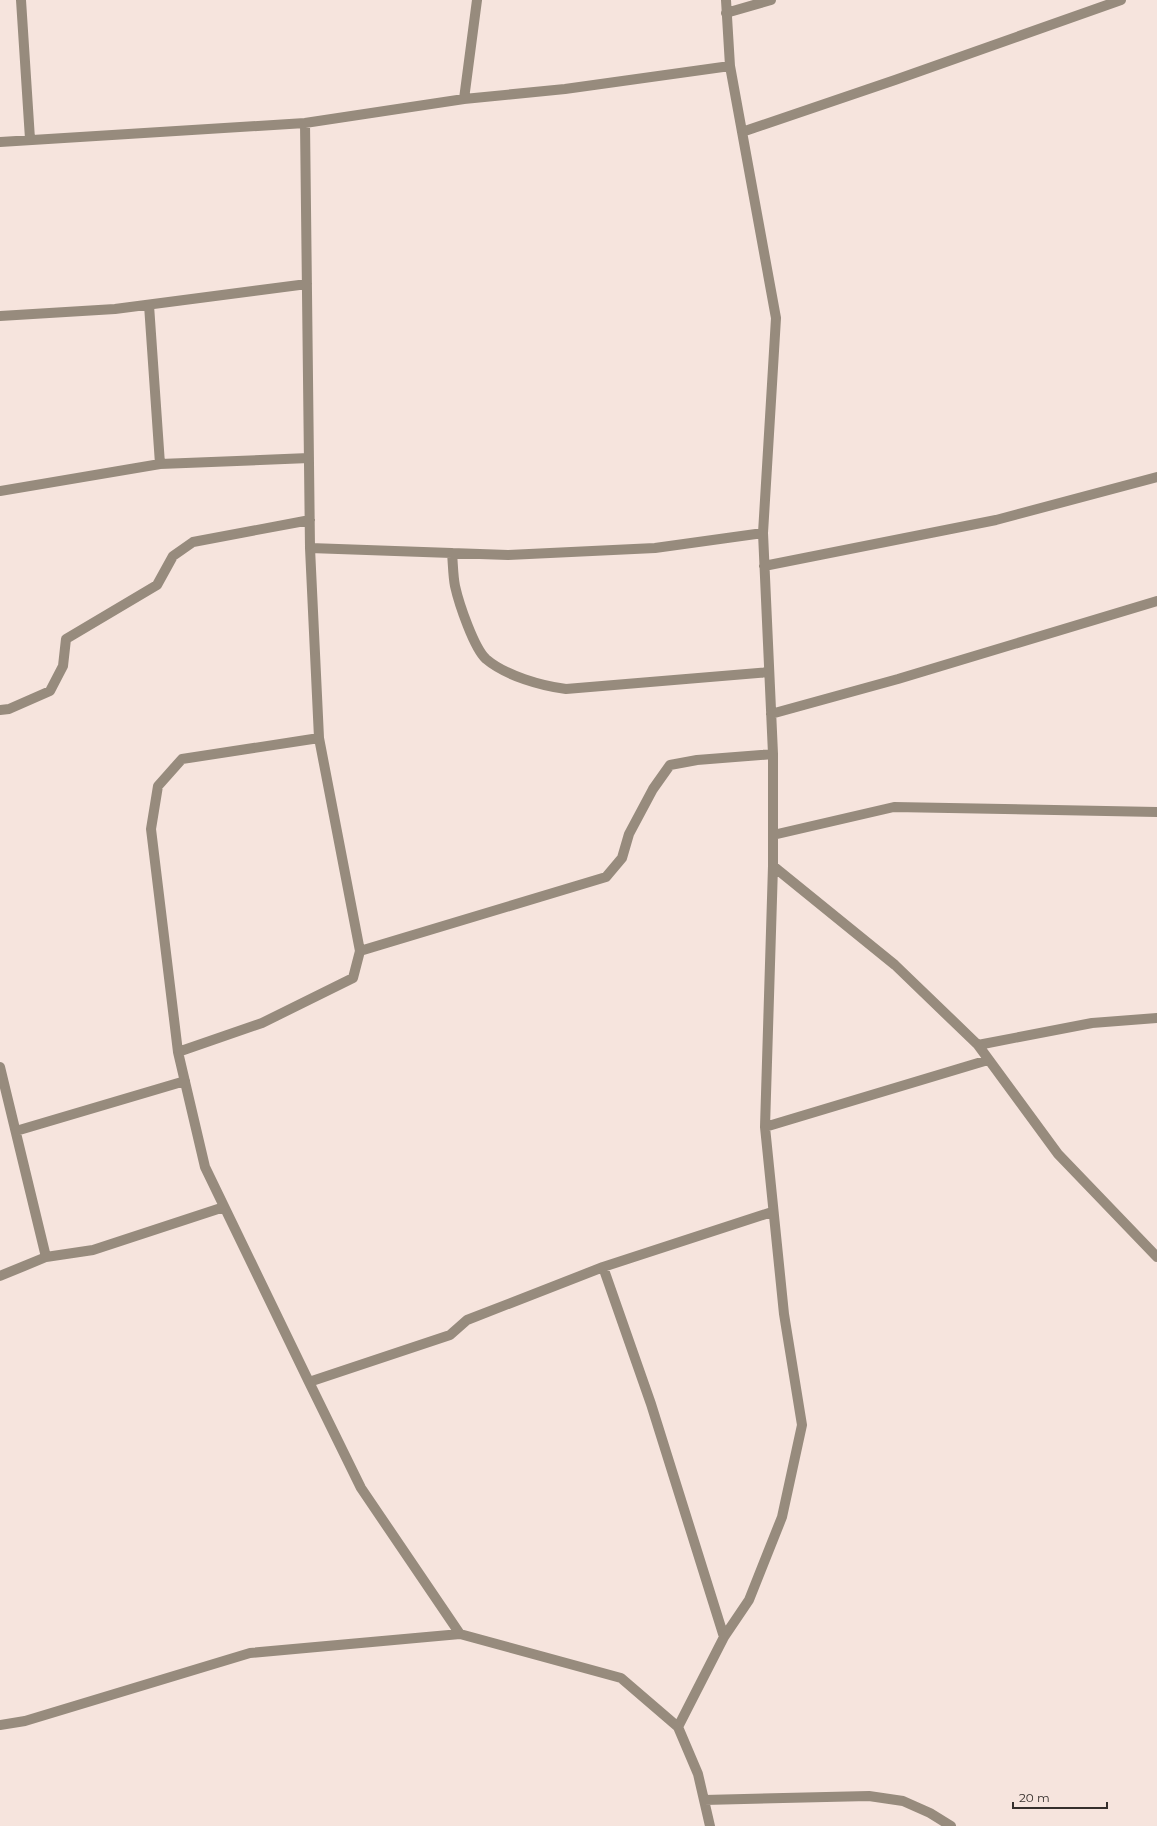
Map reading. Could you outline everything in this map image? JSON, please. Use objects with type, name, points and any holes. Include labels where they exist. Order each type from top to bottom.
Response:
[{"type":"street","points":[[21,0],[30,139]]},
{"type":"street","points":[[464,99],[477,0]]},
{"type":"street","points":[[678,1727],[724,1637],[749,1600],[782,1517],[802,1425],[784,1314],[772,1212],[765,1127],[773,866],[773,754],[763,533],[776,318],[730,66],[726,0]]},
{"type":"street","points":[[726,13],[771,0]]},
{"type":"street","points":[[742,132],[895,80],[1121,0]]},
{"type":"street","points":[[0,142],[305,123],[464,99],[565,89],[730,66]]},
{"type":"street","points":[[178,1052],[262,1023],[353,978],[360,951],[319,738],[310,548],[305,123]]},
{"type":"street","points":[[0,316],[115,309],[307,284]]},
{"type":"street","points":[[149,305],[160,464]]},
{"type":"street","points":[[0,491],[160,464],[309,458]]},
{"type":"street","points":[[764,566],[996,520],[1157,477]]},
{"type":"street","points":[[0,710],[9,709],[50,691],[63,666],[66,639],[157,585],[173,556],[193,542],[310,520]]},
{"type":"street","points":[[310,548],[508,555],[655,548],[763,533]]},
{"type":"street","points":[[452,553],[455,587],[471,635],[486,659],[513,675],[544,686],[566,689],[769,672]]},
{"type":"street","points":[[771,714],[898,680],[1157,601]]},
{"type":"street","points":[[319,738],[182,760],[158,786],[151,829],[178,1052],[205,1167],[308,1382],[361,1488],[460,1634]]},
{"type":"street","points":[[360,951],[606,877],[622,858],[629,834],[652,789],[670,765],[696,760],[773,754]]},
{"type":"street","points":[[773,834],[894,807],[1157,812]]},
{"type":"street","points":[[773,866],[895,966],[978,1044],[988,1060],[1058,1154],[1157,1258]]},
{"type":"street","points":[[978,1044],[1092,1023],[1157,1018]]},
{"type":"street","points":[[765,1127],[988,1060]]},
{"type":"street","points":[[0,1067],[46,1257]]},
{"type":"street","points":[[16,1131],[185,1081]]},
{"type":"street","points":[[0,1276],[46,1257],[93,1250],[224,1207]]},
{"type":"street","points":[[308,1382],[450,1335],[467,1320],[603,1267],[772,1212]]},
{"type":"street","points":[[603,1267],[651,1404],[724,1637]]},
{"type":"street","points":[[0,1725],[25,1721],[250,1654],[460,1634],[621,1678],[678,1727],[698,1774],[710,1826]]},
{"type":"street","points":[[704,1800],[869,1796],[903,1801],[930,1813],[951,1826]]}]
